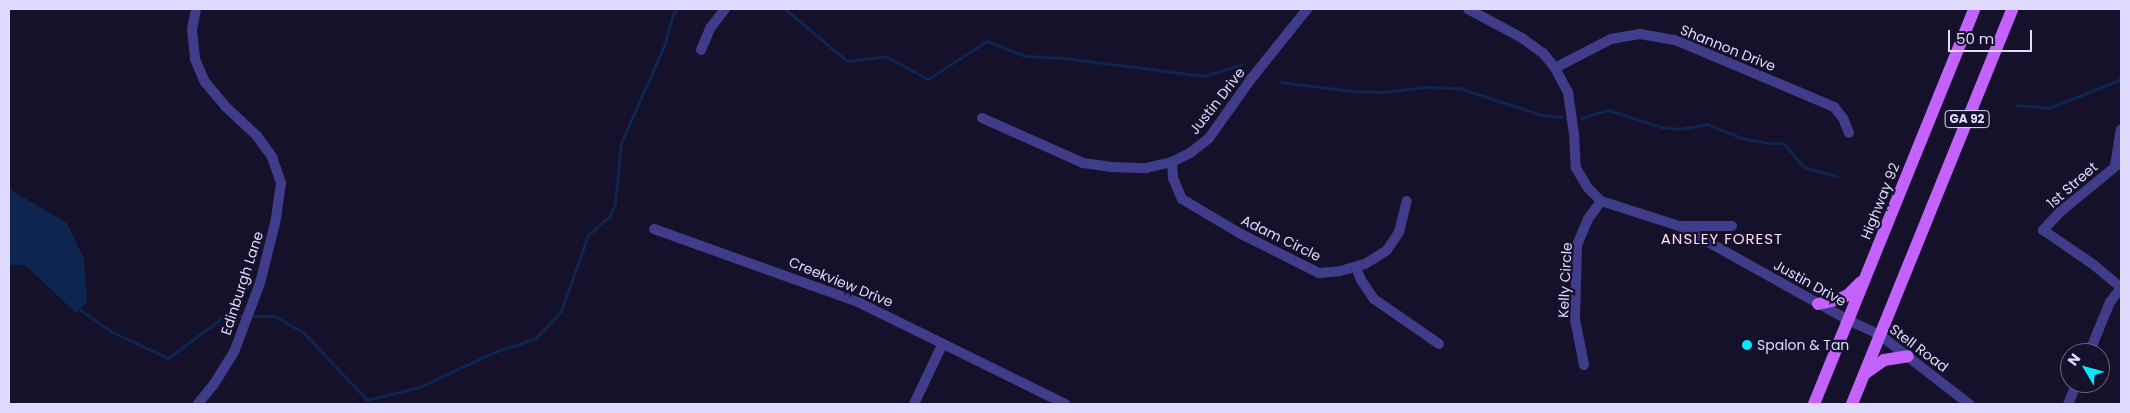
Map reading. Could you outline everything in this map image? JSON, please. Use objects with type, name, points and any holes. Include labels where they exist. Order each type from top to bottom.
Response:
[{"type":"main road","name":"Highway 92","points":[[1814,404],[1974,9]]},
{"type":"main road","name":"GA 92","points":[[1852,404],[2012,9]]},
{"type":"main road","points":[[1818,304],[1832,302],[1848,295],[1867,273]]},
{"type":"main road","points":[[1863,377],[1884,360],[1908,356]]},
{"type":"street","name":"Edinburgh Lane","points":[[196,9],[192,30],[195,59],[205,82],[226,107],[257,136],[272,157],[281,183],[276,219],[260,282],[234,352],[214,384],[198,404]]},
{"type":"street","points":[[702,50],[711,27],[726,9]]},
{"type":"street","name":"Justin Drive","points":[[982,118],[1082,163],[1110,167],[1146,168],[1172,162],[1190,153],[1209,138],[1307,9]]},
{"type":"street","name":"Justin Drive","points":[[1468,9],[1522,38],[1543,53],[1555,68],[1568,92],[1574,134],[1576,168],[1588,188],[1601,200],[1679,226],[1848,320]]},
{"type":"street","name":"Shannon Drive","points":[[1555,68],[1610,39],[1640,34],[1675,40],[1834,107],[1843,118],[1849,132]]},
{"type":"street","points":[[2118,164],[2121,128]]},
{"type":"street","name":"Adam Circle","points":[[1172,162],[1173,178],[1182,199],[1241,234],[1319,272],[1340,272],[1365,264],[1387,250],[1399,232],[1406,201]]},
{"type":"street","name":"1st Street","points":[[2118,164],[2060,212],[2043,230],[2094,266],[2121,288]]},
{"type":"street","name":"Kelly Circle","points":[[1584,366],[1575,319],[1578,245],[1588,218],[1601,200]]},
{"type":"street","name":"Justin Drive","points":[[1679,226],[1732,226]]},
{"type":"street","name":"Creekview Drive","points":[[654,229],[858,302],[1064,404]]},
{"type":"street","points":[[1356,266],[1361,280],[1374,299],[1439,344]]},
{"type":"street","points":[[2093,343],[2110,302],[2121,288]]},
{"type":"street","name":"Stell Road","points":[[1848,320],[1880,334],[1969,404]]},
{"type":"street","points":[[914,404],[942,345]]},
{"type":"water","points":[[9,189],[67,223],[84,259],[87,302],[76,313],[25,265],[9,265]]},
{"type":"waterway","points":[[76,307],[112,332],[168,358],[225,316],[274,316],[303,332],[367,400],[419,387],[497,351],[535,339],[561,311],[588,235],[610,216],[615,204],[621,143],[664,46],[673,14],[677,9]]},
{"type":"waterway","points":[[785,9],[847,61],[885,56],[928,79],[987,41],[1025,56],[1064,58],[1204,76],[1241,65]]},
{"type":"waterway","points":[[2017,105],[2049,108],[2117,81],[2121,76]]},
{"type":"waterway","points":[[1281,82],[1351,91],[1385,92],[1426,87],[1459,88],[1541,115],[1562,117]]},
{"type":"waterway","points":[[1581,118],[1608,110],[1661,127],[1680,129],[1707,124],[1741,138],[1769,143],[1783,143],[1804,167],[1838,177]]},
{"type":"place","name":"Spalon & Tan","points":[[1747,345]]},
{"type":"district","name":"ANSLEY FOREST","points":[[1722,239]]}]
